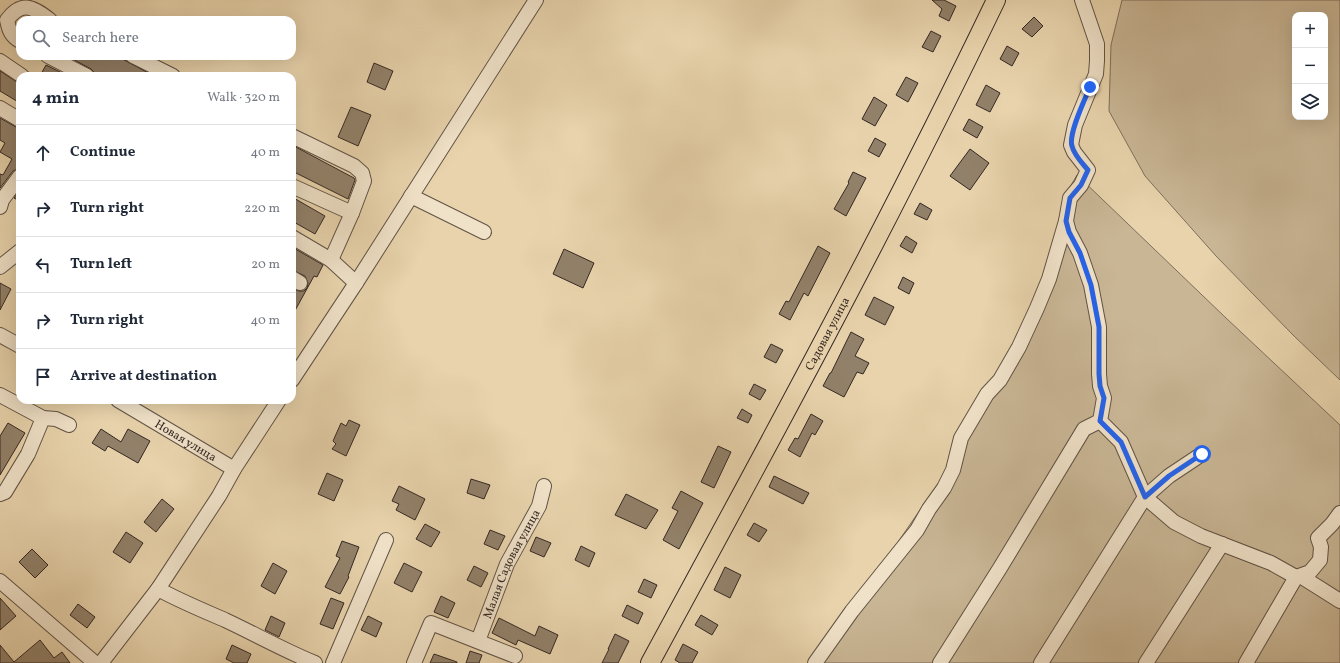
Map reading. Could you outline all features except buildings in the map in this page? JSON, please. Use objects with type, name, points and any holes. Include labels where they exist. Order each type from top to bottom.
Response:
[{"type":"main road","name":"Садовая улица","points":[[650,663],[757,466],[931,133],[996,0]]},
{"type":"street","points":[[296,374],[356,283],[536,0]]},
{"type":"street","points":[[815,663],[857,606],[917,530],[929,509],[944,488],[953,470],[961,438],[987,394],[1000,380],[1019,347],[1049,279],[1066,221],[1070,198],[1081,185],[1088,170],[1074,152],[1071,144],[1075,125],[1096,74],[1098,61],[1097,44],[1082,0]]},
{"type":"street","points":[[16,39],[9,30],[7,20],[14,11],[23,7],[34,9],[44,16]]},
{"type":"street","points":[[56,60],[80,72]]},
{"type":"street","points":[[142,60],[165,72]]},
{"type":"street","points":[[0,61],[16,72]]},
{"type":"street","points":[[0,108],[16,118]]},
{"type":"street","points":[[296,138],[354,166],[362,173],[364,180],[352,213],[331,260]]},
{"type":"street","points":[[0,207],[2,200],[16,181]]},
{"type":"street","points":[[296,188],[352,213]]},
{"type":"street","points":[[411,196],[484,232]]},
{"type":"street","points":[[1066,221],[1069,232],[1080,253],[1091,285],[1099,327],[1099,374],[1100,386],[1104,398],[1100,421]]},
{"type":"street","points":[[296,239],[331,260],[356,283]]},
{"type":"street","points":[[0,267],[16,254]]},
{"type":"street","points":[[0,335],[16,344]]},
{"type":"street","points":[[0,395],[16,404]]},
{"type":"street","points":[[17,404],[43,418],[56,419],[69,425]]},
{"type":"street","name":"Новая улица","points":[[126,404],[234,469]]},
{"type":"street","points":[[101,663],[158,589],[219,496],[234,469],[276,404]]},
{"type":"street","points":[[0,494],[5,492],[28,454],[43,418]]},
{"type":"street","points":[[1100,421],[1121,442],[1145,497],[1174,522],[1201,536],[1271,563],[1296,577],[1302,578],[1340,601]]},
{"type":"street","points":[[940,663],[996,575],[1084,429],[1100,421]]},
{"type":"street","points":[[1041,663],[1145,497],[1169,476],[1202,454]]},
{"type":"street","name":"Малая Садовая улица","points":[[478,641],[507,564],[539,506],[544,486]]},
{"type":"street","points":[[1246,663],[1296,577],[1310,572],[1320,560],[1321,546],[1318,538],[1332,524],[1340,512]]},
{"type":"street","points":[[333,663],[386,540]]},
{"type":"street","points":[[1146,663],[1222,544]]},
{"type":"street","points":[[0,581],[95,663]]},
{"type":"street","points":[[158,589],[180,601],[225,620],[285,651],[315,663]]},
{"type":"street","points":[[414,663],[431,623],[516,656]]},
{"type":"shaded area","points":[[1122,0],[1340,0],[1340,380],[1293,335],[1216,256],[1145,176],[1109,111],[1111,45]]},
{"type":"shaded area","points":[[1077,175],[1340,425],[1340,663],[810,663],[889,555],[942,478],[1015,347],[1052,265],[1066,194]]},
{"type":"route","points":[[1090,87],[1075,125],[1071,144],[1074,152],[1088,170],[1081,185],[1070,198],[1066,221],[1069,232],[1080,253],[1091,285],[1099,327],[1099,374],[1100,386],[1104,398],[1100,421],[1110,429],[1121,442],[1145,497],[1169,476],[1202,454]]}]
